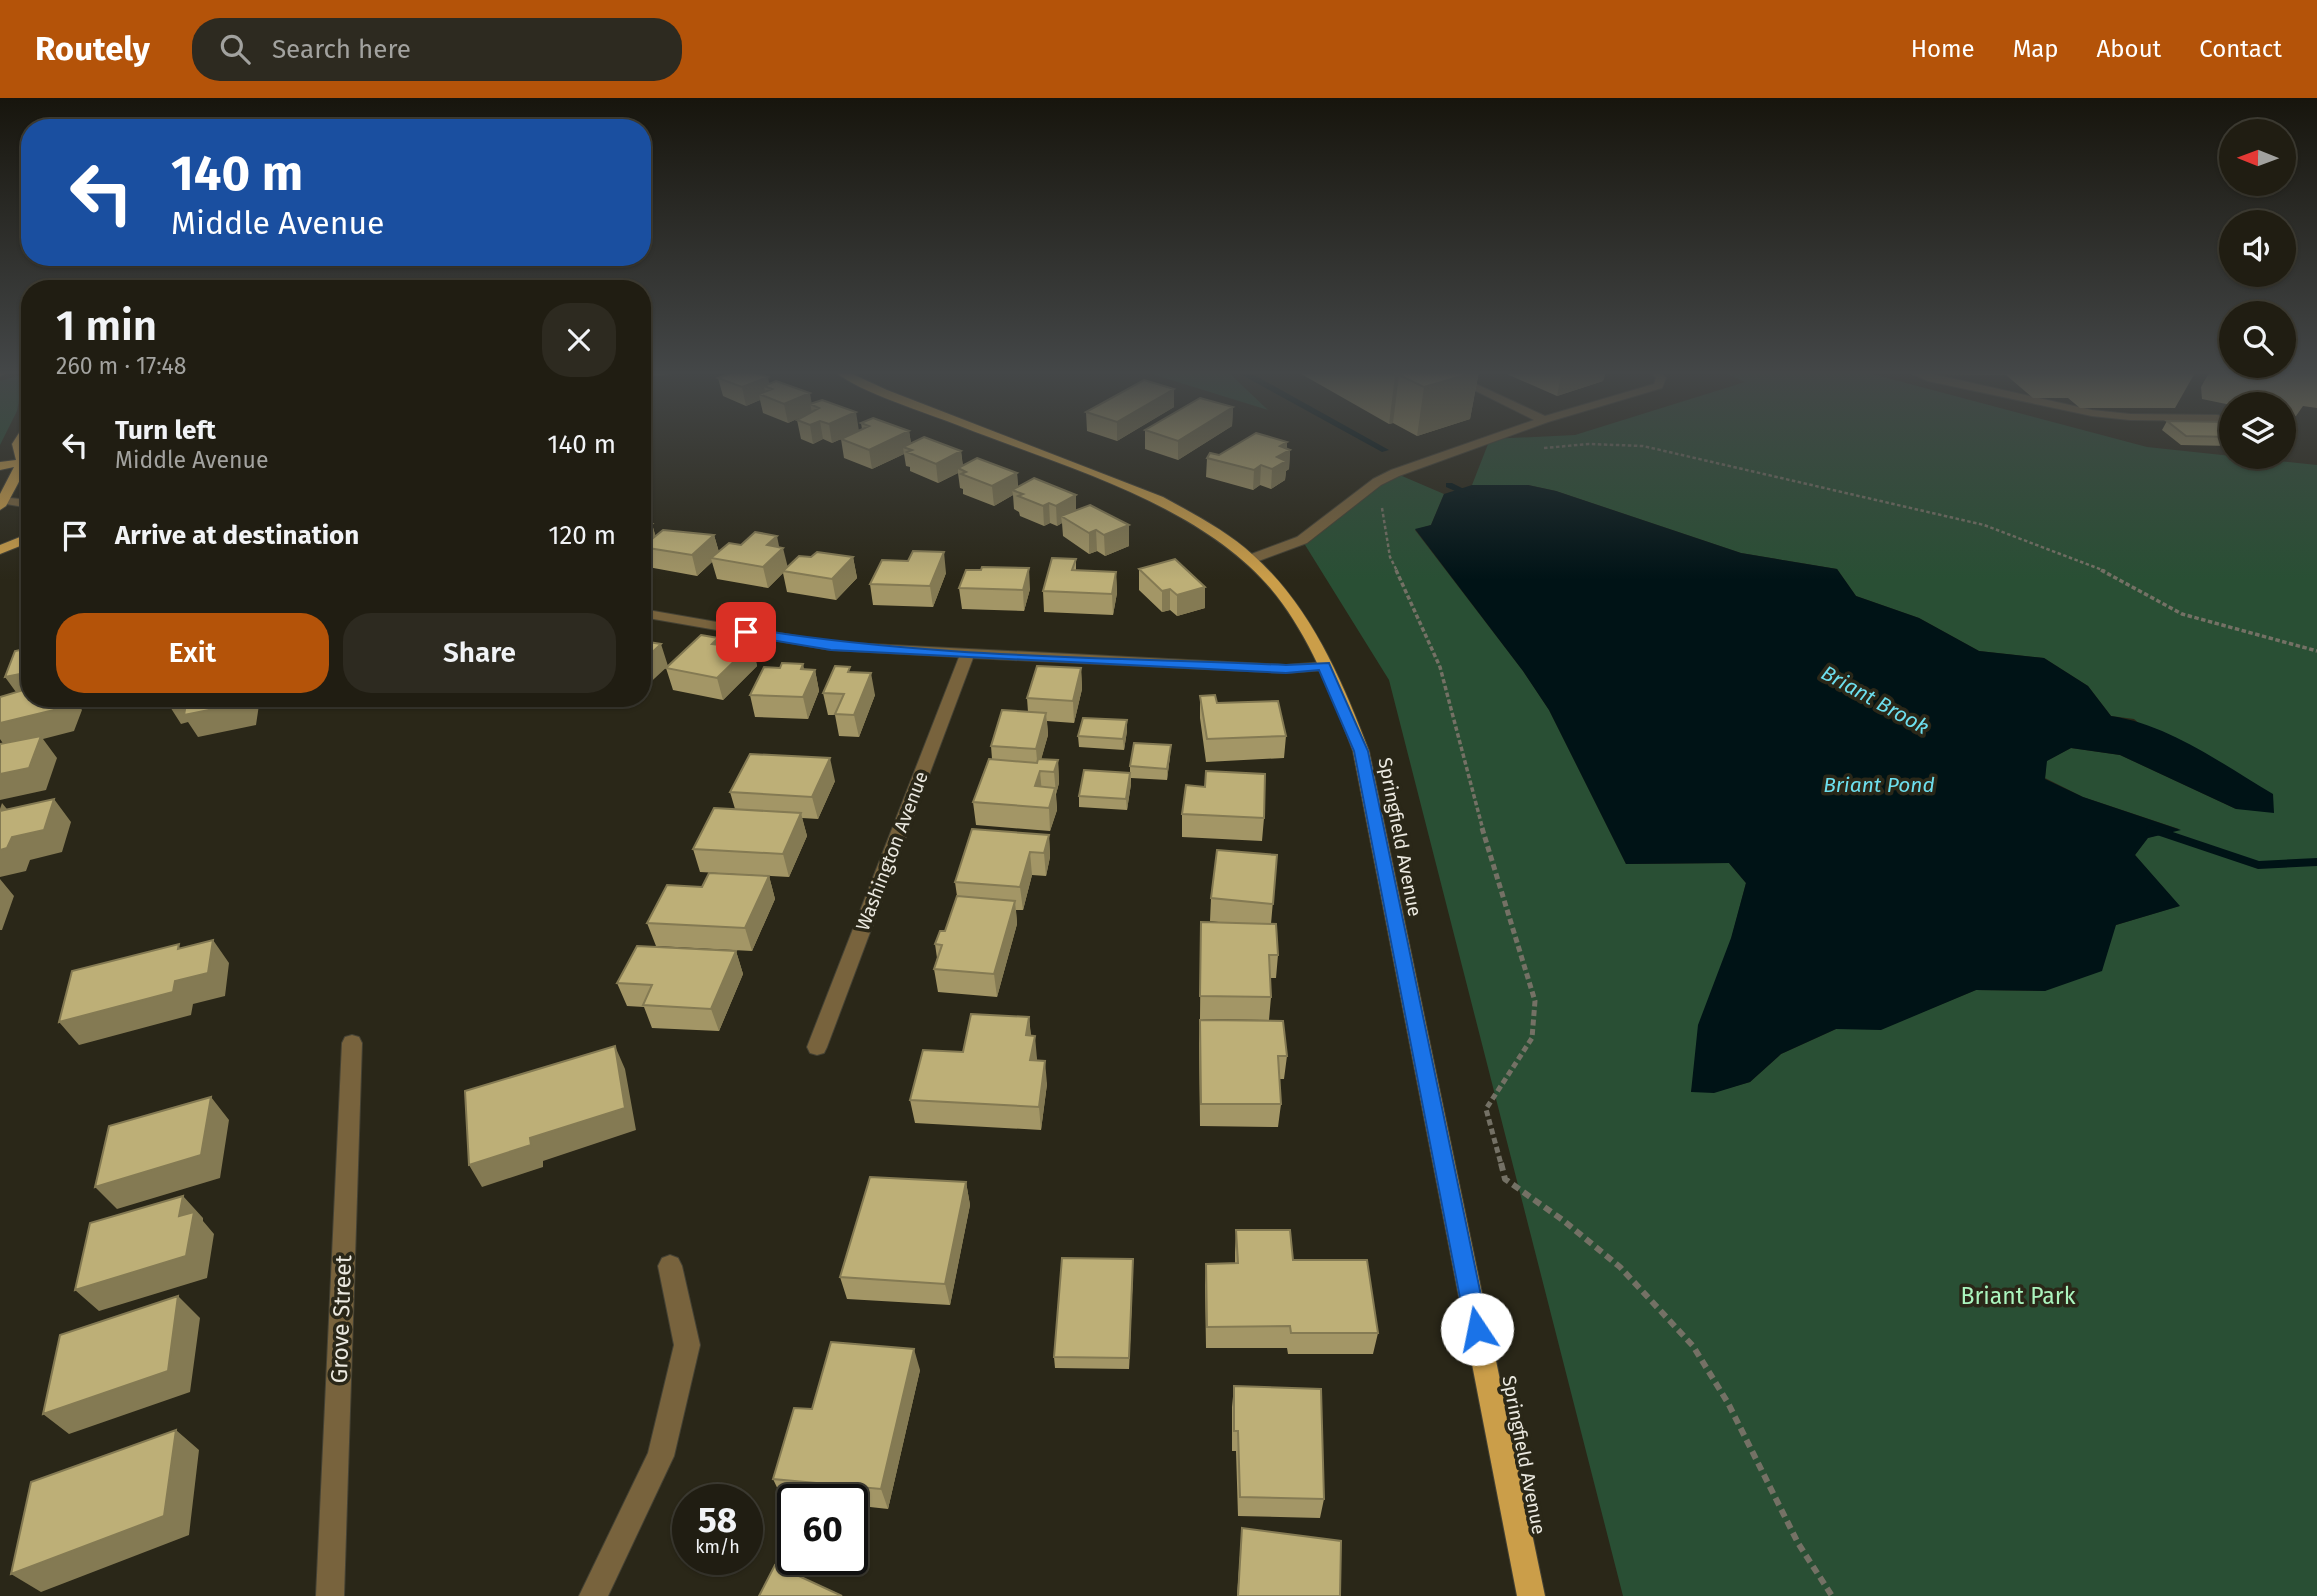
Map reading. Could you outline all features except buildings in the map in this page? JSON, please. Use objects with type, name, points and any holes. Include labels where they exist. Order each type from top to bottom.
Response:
[{"type":"main road","name":"Springfield Avenue","points":[[1008,441],[1159,500],[1228,541],[1251,559],[1310,635],[1361,751],[1531,1596]]},
{"type":"main road","points":[[0,466],[21,460]]},
{"type":"main road","points":[[1,502],[21,468]]},
{"type":"main road","points":[[0,550],[21,541]]},
{"type":"street","points":[[1251,559],[1302,540],[1377,482],[1485,441]]},
{"type":"street","points":[[1,502],[21,503]]},
{"type":"street","points":[[651,615],[831,646],[1286,669],[1324,666]]},
{"type":"street","name":"Washington Avenue","points":[[817,1047],[967,654]]},
{"type":"street","name":"Grove Street","points":[[330,1596],[352,1042]]},
{"type":"street","points":[[593,1596],[662,1456],[687,1345],[670,1266]]},
{"type":"path","points":[[1541,448],[1590,444],[1643,446],[1984,525],[2117,576],[2182,614],[2317,651]]},
{"type":"path","points":[[1378,501],[1384,512],[1390,557],[1440,667],[1464,751],[1490,862],[1535,1001],[1532,1038],[1486,1109],[1505,1180],[1566,1220],[1629,1276],[1677,1325],[1713,1376],[1809,1565],[1832,1596]]},
{"type":"green space","name":"Briant Park","points":[[1489,441],[2124,441],[2147,447],[2219,455],[2219,469],[2296,469],[2296,463],[2317,465],[2317,1596],[1623,1596],[1389,680],[1302,540],[1395,473],[1444,494],[1431,525],[1415,530],[1523,671],[1549,710],[1626,864],[1729,863],[1746,883],[1691,1092],[1714,1092],[1750,1082],[1781,1054],[1836,1029],[1881,1029],[1976,990],[2045,991],[2116,925],[2179,906],[2135,855],[2147,838],[2179,829],[2083,797],[2045,778],[2046,761],[2071,748],[2120,755],[2236,809],[2134,719],[2111,716],[2088,686],[2044,658],[1979,651],[1919,618],[1856,596],[1837,569],[1741,553],[1556,491],[1528,485],[1472,485]]},
{"type":"water","name":"Briant Pond","points":[[1472,485],[1528,485],[1556,491],[1741,553],[1837,569],[1856,596],[1919,618],[1979,651],[2044,658],[2088,686],[2111,716],[2133,721],[2175,737],[2273,794],[2274,813],[2236,809],[2120,755],[2071,748],[2047,761],[2045,779],[2083,797],[2181,830],[2148,838],[2135,855],[2180,906],[2116,925],[2102,971],[2045,991],[1976,990],[1881,1030],[1836,1029],[1781,1054],[1750,1082],[1714,1093],[1691,1092],[1698,1025],[1731,938],[1746,883],[1729,863],[1626,864],[1549,710],[1523,671],[1415,529],[1431,525],[1444,494]]},
{"type":"waterway","name":"Briant Brook","points":[[1368,441],[1385,450]]},
{"type":"waterway","name":"Briant Brook","points":[[1449,485],[1474,496]]},
{"type":"waterway","name":"Briant Brook","points":[[2152,829],[2258,865],[2317,862]]},
{"type":"route","points":[[746,632],[831,646],[967,654],[1286,669],[1324,666],[1345,708],[1361,751],[1477,1329]]}]
